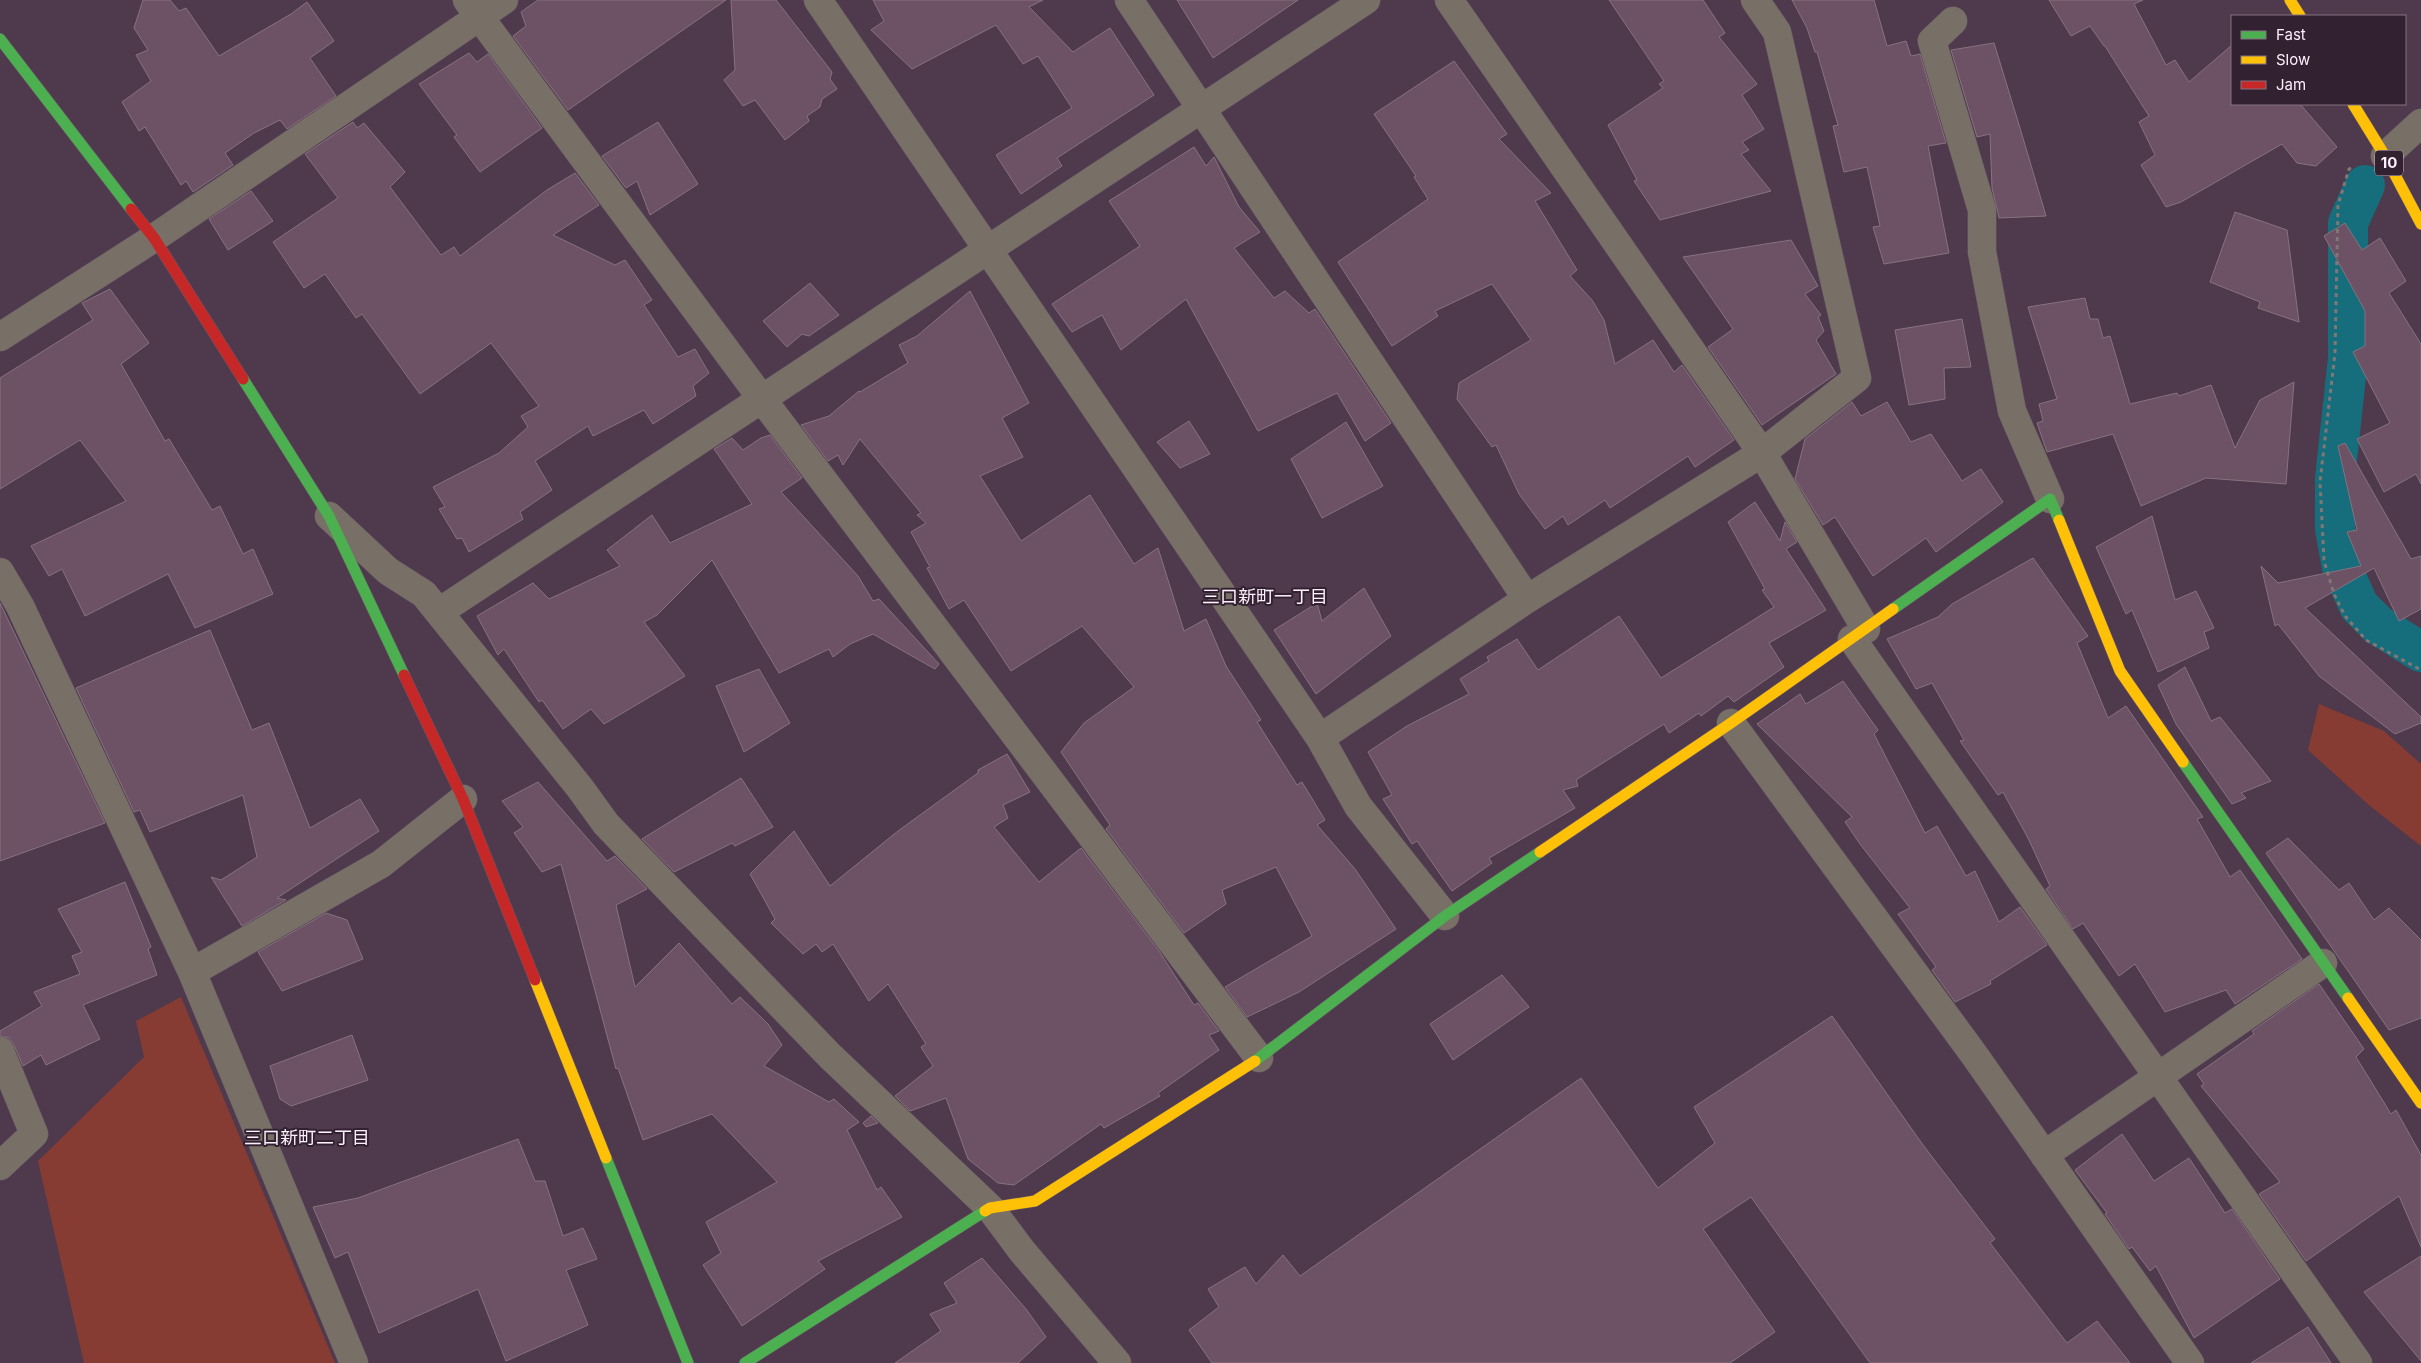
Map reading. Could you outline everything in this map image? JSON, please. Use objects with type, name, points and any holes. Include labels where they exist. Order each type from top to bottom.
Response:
[{"type":"street","points":[[0,337],[154,238],[473,8],[504,0]]},
{"type":"street","points":[[818,0],[1320,738],[1358,806],[1445,916]]},
{"type":"street","points":[[1129,0],[1527,599]]},
{"type":"street","points":[[439,612],[1366,0]]},
{"type":"street","points":[[1449,0],[1762,453],[1859,634],[2159,1078],[2358,1363]]},
{"type":"street","points":[[1320,738],[1527,599],[1762,453],[1856,378],[1777,32],[1755,0]]},
{"type":"street","points":[[2290,0],[2299,15]]},
{"type":"street","points":[[473,8],[762,399],[1259,1058]]},
{"type":"street","points":[[1952,21],[1932,41],[1982,210],[1982,252],[2012,411],[2120,671],[2421,1104]]},
{"type":"street","points":[[0,40],[154,238],[329,516],[463,799],[688,1363]]},
{"type":"street","name":"10","points":[[2354,105],[2385,156],[2421,224]]},
{"type":"street","points":[[2385,156],[2421,123]]},
{"type":"street","points":[[745,1363],[990,1208],[1035,1201],[1259,1058],[1445,916],[1731,723],[2050,499]]},
{"type":"street","points":[[329,516],[388,571],[424,594],[580,788],[606,824],[830,1056],[990,1208],[1022,1251],[1117,1363]]},
{"type":"street","points":[[0,572],[20,606],[192,972],[354,1363]]},
{"type":"street","points":[[1731,723],[1975,1056],[2190,1363]]},
{"type":"street","points":[[192,972],[381,864],[463,799]]},
{"type":"street","points":[[2044,1155],[2159,1078],[2323,963]]},
{"type":"street","points":[[0,1051],[34,1134],[0,1166]]},
{"type":"path","points":[[2385,156],[2349,168],[2338,204],[2335,353],[2320,482],[2324,561],[2334,594],[2345,616],[2355,628],[2366,640],[2421,670]]},
{"type":"shaded area","points":[[2319,704],[2384,731],[2421,764],[2421,846],[2370,806],[2308,750]]},
{"type":"shaded area","points":[[181,997],[335,1363],[84,1363],[38,1161],[144,1057],[136,1021]]},
{"type":"building","points":[[143,0],[170,0],[179,11],[186,8],[219,56],[291,14],[307,2],[334,41],[310,58],[336,96],[287,129],[280,120],[254,133],[225,153],[233,165],[193,192],[186,181],[181,185],[145,127],[139,131],[122,102],[151,81],[136,55],[148,50],[134,28]]},
{"type":"building","points":[[538,0],[726,0],[568,110],[513,36],[526,26],[521,12]]},
{"type":"building","points":[[731,0],[776,0],[832,72],[830,79],[837,89],[822,99],[820,107],[807,116],[809,121],[785,140],[755,100],[743,106],[724,80],[735,70]]},
{"type":"building","points":[[873,0],[1043,0],[1029,7],[1073,52],[1110,28],[1154,95],[1057,158],[1062,166],[1021,194],[996,155],[1072,108],[1038,56],[1023,64],[996,25],[912,69],[871,30],[884,21]]},
{"type":"building","points":[[1177,0],[1298,0],[1213,58]]},
{"type":"building","points":[[1609,0],[1703,0],[1725,33],[1719,37],[1757,84],[1742,95],[1764,129],[1742,142],[1749,150],[1741,154],[1771,191],[1660,220],[1634,181],[1637,180],[1608,125],[1663,88],[1659,84],[1664,81]]},
{"type":"building","points":[[1792,0],[1874,0],[1887,46],[1906,41],[1911,56],[1920,54],[1946,143],[1928,146],[1949,253],[1884,264],[1873,227],[1880,226],[1867,167],[1844,172],[1833,126],[1838,125],[1817,52],[1815,52],[1807,28]]},
{"type":"building","points":[[2049,0],[2143,0],[2134,4],[2166,65],[2175,60],[2189,82],[2231,46],[2231,105],[2301,105],[2337,147],[2316,166],[2297,163],[2282,144],[2181,202],[2166,207],[2141,165],[2155,155],[2139,122],[2149,116],[2105,46],[2090,26],[2071,36]]},
{"type":"building","points":[[1994,43],[2046,216],[1999,218],[1992,188],[1990,134],[1977,137],[1951,50]]},
{"type":"building","points":[[469,53],[477,62],[488,54],[542,128],[480,172],[454,137],[457,135],[419,84]]},
{"type":"building","points":[[1454,61],[1507,134],[1499,139],[1551,193],[1535,201],[1577,270],[1570,276],[1592,300],[1604,320],[1615,364],[1653,340],[1674,372],[1682,365],[1734,440],[1695,467],[1688,456],[1610,508],[1605,500],[1568,525],[1563,516],[1545,529],[1519,494],[1496,445],[1492,447],[1457,399],[1459,383],[1531,340],[1492,284],[1435,311],[1438,316],[1392,346],[1338,262],[1428,199],[1414,177],[1416,176],[1374,114]]},
{"type":"building","points":[[353,122],[357,128],[364,123],[405,172],[390,187],[441,255],[454,247],[460,256],[547,190],[575,173],[599,205],[553,235],[615,265],[625,260],[652,300],[644,305],[678,357],[695,349],[709,373],[693,386],[696,396],[653,424],[644,410],[593,436],[588,426],[535,461],[552,490],[520,512],[523,519],[469,552],[462,538],[457,539],[439,509],[445,507],[433,487],[499,453],[528,427],[521,416],[539,406],[491,343],[420,394],[362,314],[356,318],[325,274],[304,288],[273,242],[338,198],[305,154]]},
{"type":"building","points":[[658,122],[698,184],[650,215],[637,181],[626,188],[602,156]]},
{"type":"building","points":[[1194,147],[1206,166],[1214,157],[1239,207],[1260,232],[1234,248],[1274,298],[1285,291],[1309,313],[1315,309],[1391,423],[1365,441],[1337,393],[1258,431],[1186,299],[1121,350],[1102,315],[1072,332],[1052,304],[1140,246],[1109,201]]},
{"type":"building","points":[[251,191],[273,221],[228,250],[209,219]]},
{"type":"building","points":[[2235,212],[2287,230],[2299,322],[2258,308],[2260,302],[2210,282]]},
{"type":"building","points":[[2345,223],[2362,250],[2380,238],[2406,281],[2389,293],[2421,344],[2421,484],[2416,474],[2384,492],[2357,439],[2390,423],[2353,352],[2365,346],[2365,311],[2324,236]]},
{"type":"building","points":[[1791,240],[1818,286],[1805,294],[1821,315],[1818,317],[1824,331],[1816,340],[1836,374],[1762,425],[1708,347],[1733,329],[1683,257]]},
{"type":"building","points":[[810,283],[839,315],[809,336],[802,334],[787,347],[763,321]]},
{"type":"building","points":[[110,289],[149,343],[121,364],[165,441],[169,439],[212,510],[220,506],[243,554],[253,549],[273,594],[195,628],[168,574],[85,616],[62,569],[49,576],[31,546],[126,501],[80,440],[0,489],[0,378],[93,320],[82,303]]},
{"type":"building","points":[[970,291],[1029,403],[1002,418],[1023,457],[980,476],[1021,541],[1090,495],[1134,564],[1158,548],[1184,631],[1206,619],[1226,666],[1261,720],[1257,722],[1297,785],[1302,782],[1325,820],[1317,825],[1355,869],[1396,929],[1299,992],[1247,1017],[1225,987],[1312,936],[1276,867],[1222,890],[1226,904],[1184,933],[1106,829],[1110,825],[1061,752],[1084,723],[1134,687],[1082,626],[1011,671],[964,600],[949,609],[927,568],[930,567],[911,532],[926,523],[917,515],[921,513],[860,439],[843,465],[838,455],[828,461],[801,425],[829,416],[859,391],[908,363],[899,345],[917,336]]},
{"type":"building","points":[[2085,298],[2090,319],[2098,319],[2103,338],[2110,336],[2130,404],[2177,393],[2179,396],[2211,385],[2235,448],[2260,400],[2294,382],[2286,484],[2206,478],[2141,506],[2113,434],[2047,452],[2037,423],[2043,421],[2039,404],[2057,399],[2028,307]]},
{"type":"building","points":[[1962,319],[1971,367],[1944,368],[1945,399],[1909,405],[1895,330]]},
{"type":"building","points":[[1852,402],[1861,416],[1887,402],[1911,442],[1931,434],[1962,481],[1981,469],[2003,502],[1936,552],[1926,538],[1873,576],[1835,517],[1823,525],[1795,479],[1805,439]]},
{"type":"building","points":[[1189,421],[1210,454],[1180,468],[1157,442]]},
{"type":"building","points":[[1346,422],[1383,486],[1322,518],[1291,459]]},
{"type":"building","points":[[770,435],[802,478],[781,492],[858,576],[873,601],[879,599],[939,664],[935,669],[873,634],[850,644],[833,657],[829,649],[779,673],[712,560],[657,615],[644,622],[685,676],[604,724],[591,709],[563,729],[542,700],[539,702],[504,649],[498,655],[477,616],[533,583],[549,599],[620,566],[607,550],[652,515],[670,543],[752,504],[714,449],[732,438],[743,450],[761,438]]},
{"type":"building","points":[[2345,443],[2411,559],[2421,556],[2421,609],[2399,621],[2374,568],[2305,608],[2421,717],[2421,723],[2395,734],[2319,676],[2278,624],[2275,626],[2261,566],[2278,583],[2361,566],[2347,532],[2357,530],[2338,446]]},
{"type":"building","points":[[1755,502],[1780,541],[1785,522],[1797,542],[1786,549],[1826,610],[1769,643],[1784,667],[1734,702],[1728,696],[1701,716],[1699,713],[1669,733],[1664,724],[1576,780],[1578,786],[1563,790],[1575,808],[1489,858],[1492,863],[1452,891],[1417,841],[1412,844],[1383,799],[1392,795],[1368,752],[1407,726],[1469,694],[1460,679],[1489,661],[1487,657],[1517,639],[1538,670],[1619,616],[1661,678],[1774,607],[1762,590],[1765,589],[1728,522]]},
{"type":"building","points":[[2152,516],[2175,600],[2196,591],[2214,628],[2204,632],[2209,648],[2158,672],[2132,610],[2126,614],[2096,547]]},
{"type":"building","points":[[2033,558],[2088,636],[2077,643],[2108,718],[2126,706],[2203,817],[2197,819],[2230,877],[2240,870],[2302,959],[2235,1004],[2226,990],[2165,1012],[2135,964],[2119,976],[2083,923],[2073,929],[2046,889],[2050,886],[2029,840],[2003,792],[1998,795],[1960,741],[1964,740],[1932,683],[1916,689],[1887,639],[1938,617],[1952,604]]},
{"type":"building","points":[[1364,588],[1391,636],[1316,694],[1274,630],[1317,603],[1322,621]]},
{"type":"building","points":[[0,603],[105,823],[0,861]]},
{"type":"building","points":[[210,630],[252,730],[269,723],[310,828],[360,799],[379,831],[277,898],[286,900],[242,926],[211,877],[221,880],[257,857],[243,795],[150,832],[140,810],[134,812],[76,688]]},
{"type":"building","points":[[2185,667],[2211,721],[2220,717],[2271,781],[2241,793],[2246,798],[2232,804],[2176,724],[2158,685]]},
{"type":"building","points":[[759,669],[790,723],[744,752],[716,686]]},
{"type":"building","points":[[1843,681],[1878,730],[1874,734],[1925,833],[1937,826],[1966,876],[1975,871],[1999,922],[2020,907],[2047,945],[1990,981],[1991,984],[1955,1002],[1932,970],[1936,967],[1898,914],[1910,908],[1845,822],[1852,817],[1757,724],[1800,694],[1806,704]]},
{"type":"building","points":[[1007,754],[1030,792],[1003,805],[1008,818],[994,827],[1039,882],[1081,848],[1159,951],[1194,1005],[1198,1003],[1219,1031],[1209,1035],[1219,1050],[1158,1093],[1160,1096],[1104,1128],[1101,1124],[1014,1185],[998,1183],[968,1159],[946,1098],[910,1111],[895,1096],[933,1066],[921,1047],[926,1044],[888,984],[869,1001],[833,944],[822,952],[816,944],[803,954],[771,923],[775,919],[750,874],[794,831],[830,886],[898,831],[978,773],[978,770]]},
{"type":"building","points":[[741,778],[773,827],[735,846],[732,843],[674,872],[642,839]]},
{"type":"building","points":[[538,782],[607,861],[615,856],[647,889],[616,905],[635,987],[679,943],[732,1004],[740,997],[768,1024],[782,1045],[764,1066],[829,1102],[834,1099],[859,1122],[847,1130],[877,1190],[881,1187],[902,1217],[818,1261],[825,1269],[742,1326],[703,1265],[721,1253],[706,1222],[777,1182],[712,1114],[643,1140],[618,1068],[616,1069],[561,864],[542,872],[514,833],[523,827],[502,801]]},
{"type":"building","points":[[2288,838],[2339,890],[2349,883],[2374,920],[2389,908],[2421,940],[2421,1018],[2389,1030],[2266,853]]},
{"type":"building","points":[[125,882],[151,947],[148,949],[157,975],[83,1005],[100,1039],[46,1065],[41,1055],[23,1066],[14,1045],[9,1038],[0,1036],[0,1031],[42,1006],[34,992],[80,974],[72,956],[82,952],[58,909]]},
{"type":"building","points":[[326,913],[347,920],[363,959],[282,991],[258,952]]},
{"type":"building","points":[[1502,975],[1529,1007],[1453,1060],[1430,1024]]},
{"type":"building","points":[[2319,984],[2364,1049],[2356,1057],[2391,1114],[2396,1110],[2421,1155],[2421,1247],[2399,1196],[2306,1261],[2259,1194],[2280,1182],[2201,1086],[2204,1084],[2197,1074],[2254,1034],[2252,1031]]},
{"type":"building","points":[[1832,1016],[1923,1145],[1995,1239],[1990,1243],[2067,1343],[2097,1321],[2130,1363],[1870,1363],[1751,1197],[1703,1229],[1775,1332],[1730,1363],[1212,1363],[1189,1330],[1219,1307],[1208,1289],[1245,1267],[1256,1284],[1283,1255],[1300,1276],[1581,1078],[1658,1188],[1715,1143],[1694,1107]]},
{"type":"building","points":[[352,1035],[368,1080],[291,1106],[280,1099],[270,1066]]},
{"type":"building","points":[[871,1116],[878,1123],[866,1127],[863,1123]]},
{"type":"building","points":[[2122,1134],[2154,1181],[2189,1158],[2225,1213],[2232,1209],[2280,1279],[2194,1338],[2156,1266],[2150,1271],[2132,1247],[2129,1249],[2105,1214],[2107,1213],[2075,1170]]},
{"type":"building","points":[[518,1139],[535,1181],[545,1181],[563,1236],[583,1228],[597,1259],[566,1270],[588,1325],[506,1361],[478,1289],[379,1333],[348,1252],[335,1258],[313,1207],[358,1198]]},
{"type":"building","points":[[2421,1256],[2421,1361],[2364,1292]]},
{"type":"building","points":[[982,1258],[1026,1309],[1046,1337],[1018,1363],[895,1363],[941,1331],[930,1314],[957,1303],[944,1283]]},
{"type":"building","points":[[2308,1327],[2331,1363],[2251,1363]]},
{"type":"waterway","points":[[2365,185],[2348,223],[2348,358],[2335,478],[2335,529],[2342,568],[2359,606],[2378,625],[2421,652]]},
{"type":"traffic: fast","points":[[0,39],[131,209]]},
{"type":"traffic: fast","points":[[243,379],[329,516],[404,675]]},
{"type":"traffic: fast","points":[[1893,609],[2050,499],[2059,520]]},
{"type":"traffic: fast","points":[[2183,762],[2348,998]]},
{"type":"traffic: fast","points":[[1255,1061],[1445,916],[1540,852]]},
{"type":"traffic: fast","points":[[606,1158],[688,1363]]},
{"type":"traffic: fast","points":[[745,1363],[985,1211]]},
{"type":"traffic: slow","points":[[2290,0],[2299,15]]},
{"type":"traffic: slow","points":[[2354,105],[2385,156],[2421,224]]},
{"type":"traffic: slow","points":[[2059,520],[2120,671],[2183,762]]},
{"type":"traffic: slow","points":[[1540,852],[1731,723],[1893,609]]},
{"type":"traffic: slow","points":[[535,980],[606,1158]]},
{"type":"traffic: slow","points":[[2348,998],[2421,1103]]},
{"type":"traffic: slow","points":[[985,1211],[990,1208],[1035,1201],[1255,1061]]},
{"type":"traffic: jam","points":[[131,209],[154,238],[243,379]]},
{"type":"traffic: jam","points":[[404,675],[463,799],[535,980]]},
{"type":"district","name":"三口新町一丁目","points":[[1265,597]]},
{"type":"district","name":"三口新町二丁目","points":[[307,1138]]}]
